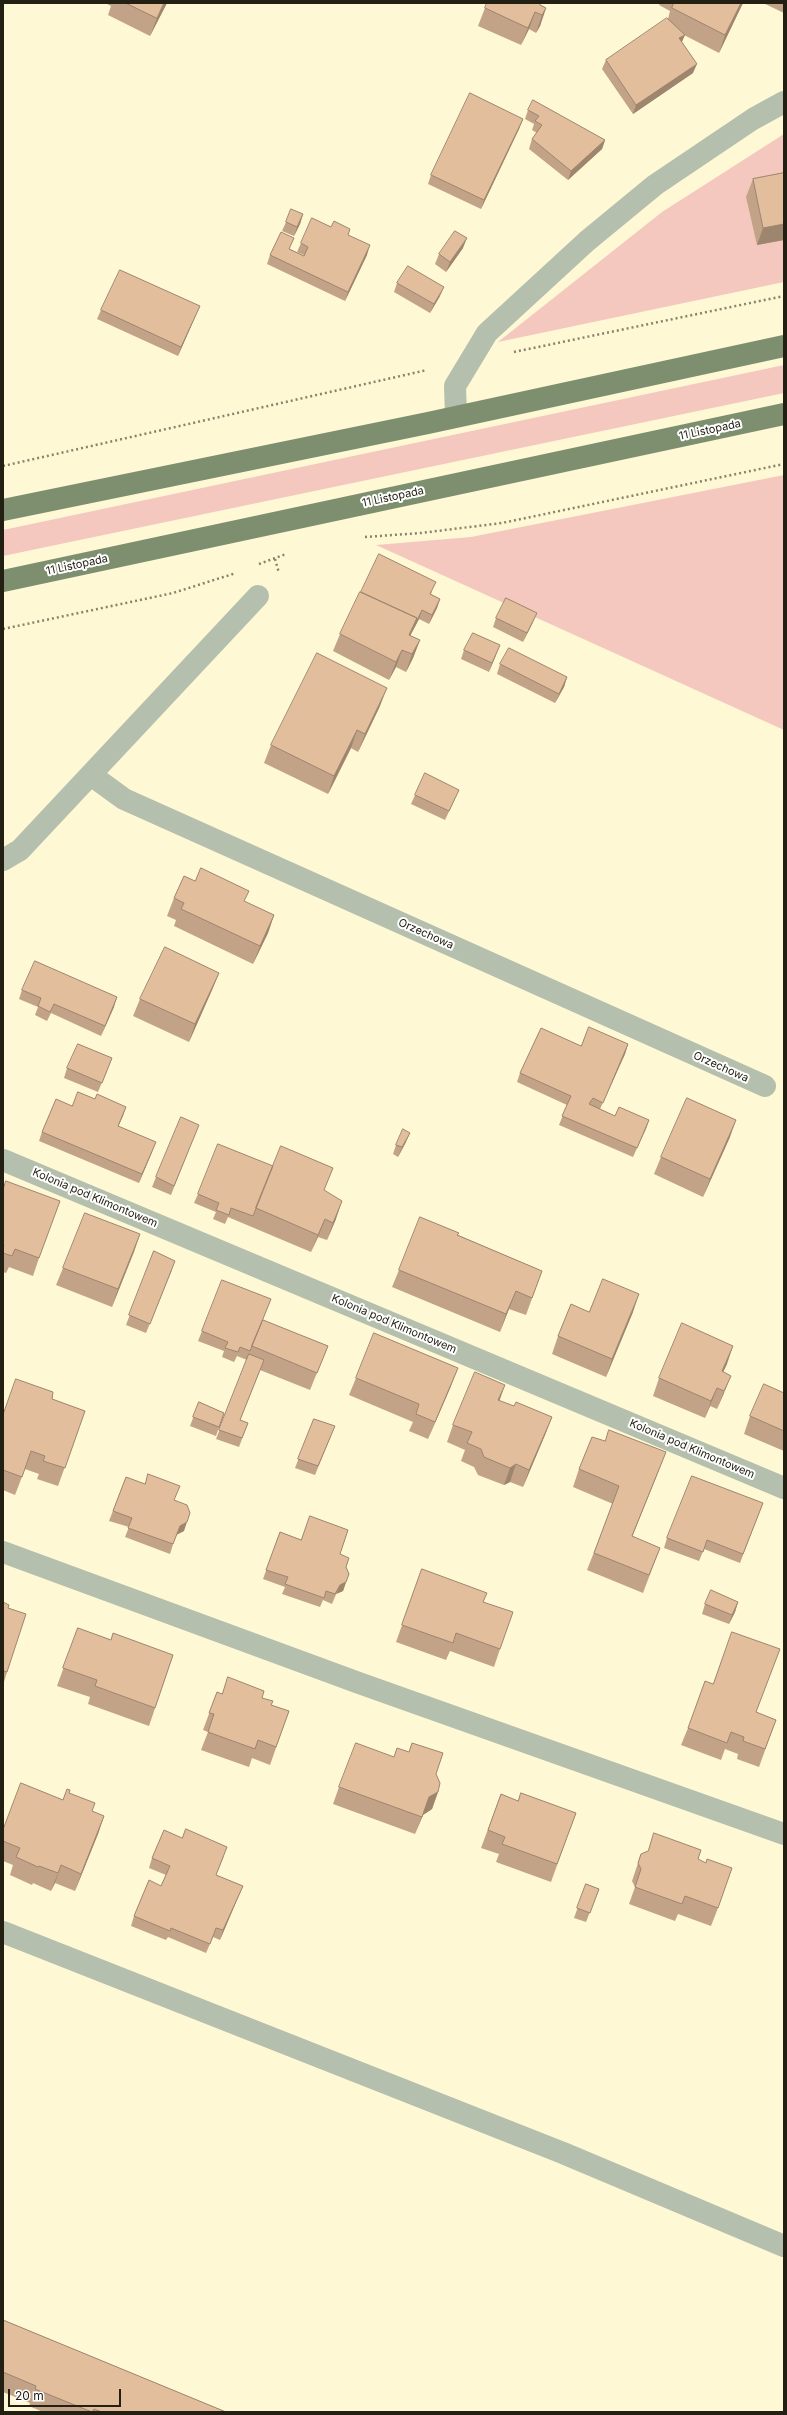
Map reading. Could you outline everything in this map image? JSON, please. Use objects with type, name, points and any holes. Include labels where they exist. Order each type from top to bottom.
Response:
[{"type":"main road","points":[[3,510],[784,346]]},
{"type":"main road","name":"11 Listopada","points":[[3,581],[784,414]]},
{"type":"street","points":[[456,416],[455,386],[487,333],[587,241],[655,185],[753,119],[784,102]]},
{"type":"street","points":[[3,860],[20,850],[258,596]]},
{"type":"street","name":"Orzechowa","points":[[90,775],[124,799],[764,1086]]},
{"type":"street","name":"Kolonia pod Klimontowem","points":[[3,1160],[784,1488]]},
{"type":"street","points":[[3,1552],[359,1683],[784,1834]]},
{"type":"street","points":[[3,1932],[563,2153],[784,2246]]},
{"type":"path","points":[[3,466],[469,361],[784,296]]},
{"type":"path","points":[[360,538],[421,533],[508,522],[784,464]]},
{"type":"path","points":[[254,566],[291,552]]},
{"type":"path","points":[[3,629],[173,592],[239,572]]},
{"type":"shaded area","points":[[784,134],[784,282],[498,342],[662,212]]},
{"type":"shaded area","points":[[784,365],[784,393],[3,556],[3,530]]},
{"type":"shaded area","points":[[784,475],[784,730],[376,545],[471,537]]},
{"type":"building","points":[[126,3],[164,3],[157,18]]},
{"type":"building","points":[[487,3],[540,3],[540,5],[546,8],[542,15],[535,12],[528,28],[485,8]]},
{"type":"building","points":[[674,3],[741,3],[725,35],[672,8]]},
{"type":"building","points":[[667,18],[685,35],[679,38],[697,64],[636,105],[606,60]]},
{"type":"building","points":[[470,93],[523,119],[484,200],[431,175]]},
{"type":"building","points":[[533,100],[605,140],[571,171],[532,139],[542,125],[535,121],[539,116],[528,110]]},
{"type":"building","points":[[784,173],[784,224],[763,228],[753,179]]},
{"type":"building","points":[[291,209],[303,214],[297,227],[286,222]]},
{"type":"building","points":[[312,218],[331,227],[334,221],[350,229],[348,235],[370,245],[348,292],[270,255],[281,232],[294,238],[289,249],[304,256],[308,247],[301,243]]},
{"type":"building","points":[[455,231],[467,238],[450,262],[439,254]]},
{"type":"building","points":[[408,266],[444,287],[434,304],[397,283]]},
{"type":"building","points":[[120,270],[200,306],[181,347],[101,310]]},
{"type":"building","points":[[379,554],[436,582],[430,594],[440,599],[432,615],[422,610],[414,627],[417,618],[361,592]]},
{"type":"building","points":[[360,592],[417,618],[409,635],[420,640],[412,654],[402,650],[396,662],[340,634]]},
{"type":"building","points":[[506,598],[537,613],[527,633],[496,618]]},
{"type":"building","points":[[473,633],[500,645],[492,663],[464,650]]},
{"type":"building","points":[[509,648],[567,677],[559,694],[500,664]]},
{"type":"building","points":[[317,653],[387,688],[365,734],[357,730],[334,776],[271,745]]},
{"type":"building","points":[[425,773],[459,790],[449,811],[415,795]]},
{"type":"building","points":[[201,868],[249,891],[244,901],[274,915],[260,946],[181,909],[184,903],[174,898],[184,876],[195,881]]},
{"type":"building","points":[[165,947],[219,973],[195,1024],[140,999]]},
{"type":"building","points":[[35,961],[117,997],[105,1026],[54,1004],[50,1012],[38,1006],[41,998],[22,990]]},
{"type":"building","points":[[589,1027],[628,1044],[603,1103],[593,1098],[589,1104],[615,1116],[619,1107],[649,1120],[637,1148],[562,1116],[571,1096],[520,1073],[541,1028],[581,1046]]},
{"type":"building","points":[[78,1044],[112,1058],[102,1083],[67,1068]]},
{"type":"building","points":[[78,1092],[95,1099],[97,1094],[126,1107],[118,1126],[156,1142],[142,1174],[42,1132],[56,1099],[72,1106]]},
{"type":"building","points":[[687,1098],[736,1120],[710,1179],[661,1157]]},
{"type":"building","points":[[181,1117],[199,1125],[174,1186],[156,1177]]},
{"type":"building","points":[[403,1129],[410,1133],[402,1147],[396,1145]]},
{"type":"building","points":[[218,1144],[273,1166],[253,1216],[231,1208],[229,1215],[216,1210],[219,1203],[198,1194]]},
{"type":"building","points":[[281,1146],[333,1168],[324,1190],[342,1201],[333,1223],[325,1219],[318,1235],[256,1208]]},
{"type":"building","points":[[6,1181],[60,1201],[39,1258],[15,1249],[12,1256],[3,1253],[3,1190]]},
{"type":"building","points":[[85,1213],[140,1234],[118,1289],[63,1268]]},
{"type":"building","points":[[420,1217],[459,1233],[457,1235],[542,1271],[532,1298],[516,1291],[506,1314],[399,1270]]},
{"type":"building","points":[[154,1251],[175,1261],[150,1324],[129,1315]]},
{"type":"building","points":[[603,1279],[639,1294],[612,1359],[558,1336],[571,1304],[589,1312]]},
{"type":"building","points":[[222,1280],[271,1299],[250,1351],[240,1347],[238,1352],[225,1348],[228,1342],[202,1331]]},
{"type":"building","points":[[263,1320],[328,1346],[317,1373],[252,1346]]},
{"type":"building","points":[[682,1323],[733,1346],[722,1371],[731,1376],[724,1391],[717,1388],[711,1401],[659,1378]]},
{"type":"building","points":[[374,1333],[458,1368],[435,1422],[416,1414],[419,1404],[356,1378]]},
{"type":"building","points":[[249,1354],[264,1360],[240,1420],[248,1423],[242,1438],[219,1430]]},
{"type":"building","points":[[475,1372],[505,1385],[498,1400],[514,1406],[516,1402],[552,1417],[529,1470],[516,1464],[510,1468],[484,1457],[481,1449],[467,1443],[472,1432],[453,1425]]},
{"type":"building","points":[[16,1379],[53,1392],[52,1399],[85,1411],[65,1468],[43,1461],[45,1456],[31,1451],[22,1477],[3,1470],[3,1415]]},
{"type":"building","points":[[764,1384],[784,1393],[784,1431],[750,1416]]},
{"type":"building","points":[[199,1402],[224,1413],[219,1427],[193,1417]]},
{"type":"building","points":[[314,1419],[335,1426],[318,1466],[298,1459]]},
{"type":"building","points":[[609,1430],[666,1452],[632,1536],[660,1548],[649,1575],[594,1553],[619,1486],[579,1469],[592,1437],[605,1441]]},
{"type":"building","points":[[148,1474],[180,1486],[174,1500],[187,1505],[190,1513],[187,1522],[180,1526],[173,1544],[128,1528],[132,1518],[113,1511],[126,1477],[145,1484]]},
{"type":"building","points":[[692,1476],[763,1503],[743,1554],[707,1540],[703,1552],[667,1538]]},
{"type":"building","points":[[310,1516],[348,1530],[340,1554],[349,1558],[346,1567],[349,1574],[346,1582],[340,1585],[335,1594],[326,1591],[324,1598],[285,1584],[288,1577],[266,1570],[280,1532],[301,1540]]},
{"type":"building","points":[[422,1569],[487,1593],[483,1602],[513,1612],[500,1649],[456,1633],[453,1643],[402,1625]]},
{"type":"building","points":[[711,1590],[738,1602],[732,1615],[705,1604]]},
{"type":"building","points":[[3,1602],[9,1605],[8,1608],[26,1614],[7,1672],[4,1671],[3,1675]]},
{"type":"building","points":[[78,1628],[111,1640],[113,1633],[173,1655],[155,1708],[95,1686],[97,1680],[63,1668]]},
{"type":"building","points":[[732,1632],[780,1649],[756,1712],[776,1720],[765,1749],[743,1741],[744,1737],[731,1732],[727,1743],[688,1728],[705,1681],[713,1684]]},
{"type":"building","points":[[228,1677],[264,1691],[262,1698],[273,1701],[271,1705],[289,1711],[276,1747],[258,1740],[255,1749],[208,1732],[214,1714],[209,1713],[217,1692],[222,1694]]},
{"type":"building","points":[[356,1743],[394,1757],[397,1748],[409,1752],[412,1743],[443,1753],[436,1774],[440,1783],[438,1792],[429,1797],[422,1817],[339,1787]]},
{"type":"building","points":[[21,1783],[63,1800],[67,1789],[70,1790],[69,1793],[95,1803],[92,1811],[104,1816],[81,1874],[61,1865],[58,1873],[39,1866],[38,1867],[16,1857],[20,1848],[3,1841],[3,1830]]},
{"type":"building","points":[[521,1793],[576,1813],[557,1864],[502,1844],[505,1837],[488,1830],[501,1794],[518,1801]]},
{"type":"building","points":[[186,1829],[227,1847],[216,1875],[243,1886],[223,1930],[216,1928],[210,1944],[171,1928],[170,1931],[134,1916],[149,1880],[161,1886],[170,1866],[152,1858],[164,1830],[182,1838]]},
{"type":"building","points":[[654,1833],[701,1850],[698,1859],[706,1863],[707,1859],[732,1868],[718,1908],[685,1896],[682,1904],[635,1887],[641,1869],[638,1863],[641,1854],[648,1851]]},
{"type":"building","points":[[586,1884],[599,1889],[590,1913],[577,1908]]},
{"type":"building","points":[[3,2320],[226,2412],[102,2412],[94,2409],[92,2412],[35,2389],[36,2386],[3,2372]]}]
